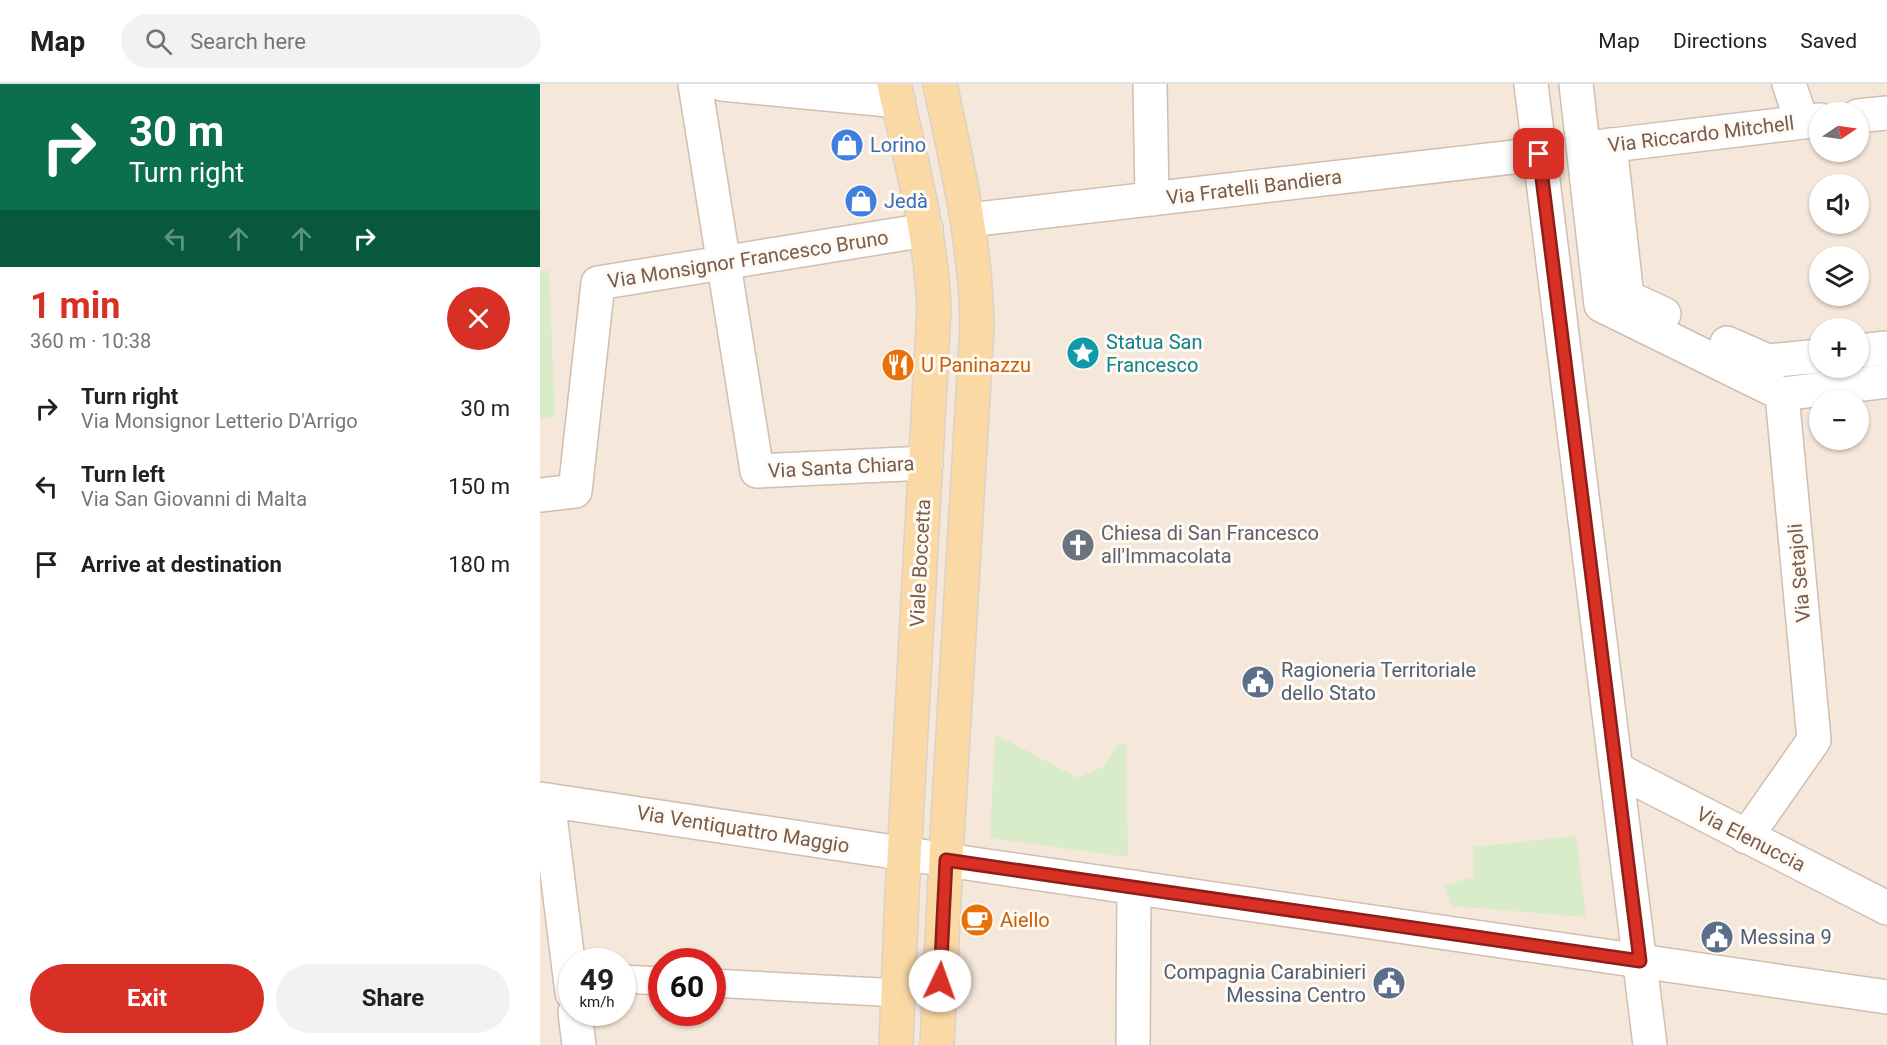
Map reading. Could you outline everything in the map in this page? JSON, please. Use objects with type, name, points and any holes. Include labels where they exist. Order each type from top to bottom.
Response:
[{"type":"main road","points":[[937,1045],[977,327],[975,275],[969,220],[940,84]]},
{"type":"main road","name":"Viale Boccetta","points":[[896,93],[926,230],[934,309],[904,853],[896,1045]]},
{"type":"street","points":[[695,84],[723,262]]},
{"type":"street","points":[[722,84],[896,93]]},
{"type":"street","points":[[1150,84],[1152,199]]},
{"type":"street","points":[[1531,84],[1650,1045]]},
{"type":"street","points":[[1576,84],[1597,147],[1627,297],[1768,362],[1809,357]]},
{"type":"street","points":[[1789,84],[1809,118]]},
{"type":"street","points":[[1869,115],[1887,113]]},
{"type":"street","name":"Via Riccardo Mitchell","points":[[1597,147],[1809,121]]},
{"type":"street","points":[[1597,147],[1601,305],[1782,394],[1887,381]]},
{"type":"street","name":"Via Fratelli Bandiera","points":[[969,220],[1539,154]]},
{"type":"street","name":"Via Monsignor Francesco Bruno","points":[[540,495],[576,491],[598,282],[926,230]]},
{"type":"street","name":"Via Santa Chiara","points":[[723,262],[757,471],[926,463]]},
{"type":"street","points":[[1869,350],[1887,348]]},
{"type":"street","name":"Via Setajoli","points":[[1746,837],[1814,740],[1782,394]]},
{"type":"street","name":"Via Elenuccia","points":[[1616,769],[1887,908]]},
{"type":"street","points":[[544,799],[562,948]]},
{"type":"street","name":"Via Ventiquattro Maggio","points":[[544,799],[1887,997]]},
{"type":"street","points":[[1133,1045],[1134,887]]},
{"type":"street","points":[[726,984],[898,993]]},
{"type":"street","points":[[576,1026],[579,1045]]},
{"type":"shaded area","points":[[540,84],[1887,84],[1887,1045],[540,1045]]},
{"type":"green space","points":[[549,270],[555,417],[540,419],[540,272]]},
{"type":"green space","points":[[995,734],[1078,778],[1104,766],[1117,745],[1126,744],[1128,857],[990,838]]},
{"type":"green space","points":[[1576,836],[1586,917],[1452,906],[1445,885],[1474,877],[1473,847]]},
{"type":"place","name":"Lorino","points":[[847,145]]},
{"type":"place","name":"Jedà","points":[[861,201]]},
{"type":"place","name":"Statua San Francesco","points":[[1083,353]]},
{"type":"place","name":"U Paninazzu","points":[[898,365]]},
{"type":"place","name":"Chiesa di San Francesco all'Immacolata","points":[[1078,545]]},
{"type":"place","name":"Ragioneria Territoriale dello Stato","points":[[1258,682]]},
{"type":"place","name":"Aiello","points":[[977,920]]},
{"type":"place","name":"Messina 9","points":[[1717,937]]},
{"type":"place","name":"Compagnia Carabinieri Messina Centro","points":[[1389,983]]},
{"type":"route","points":[[940,981],[946,860],[1640,961],[1539,154]]}]
